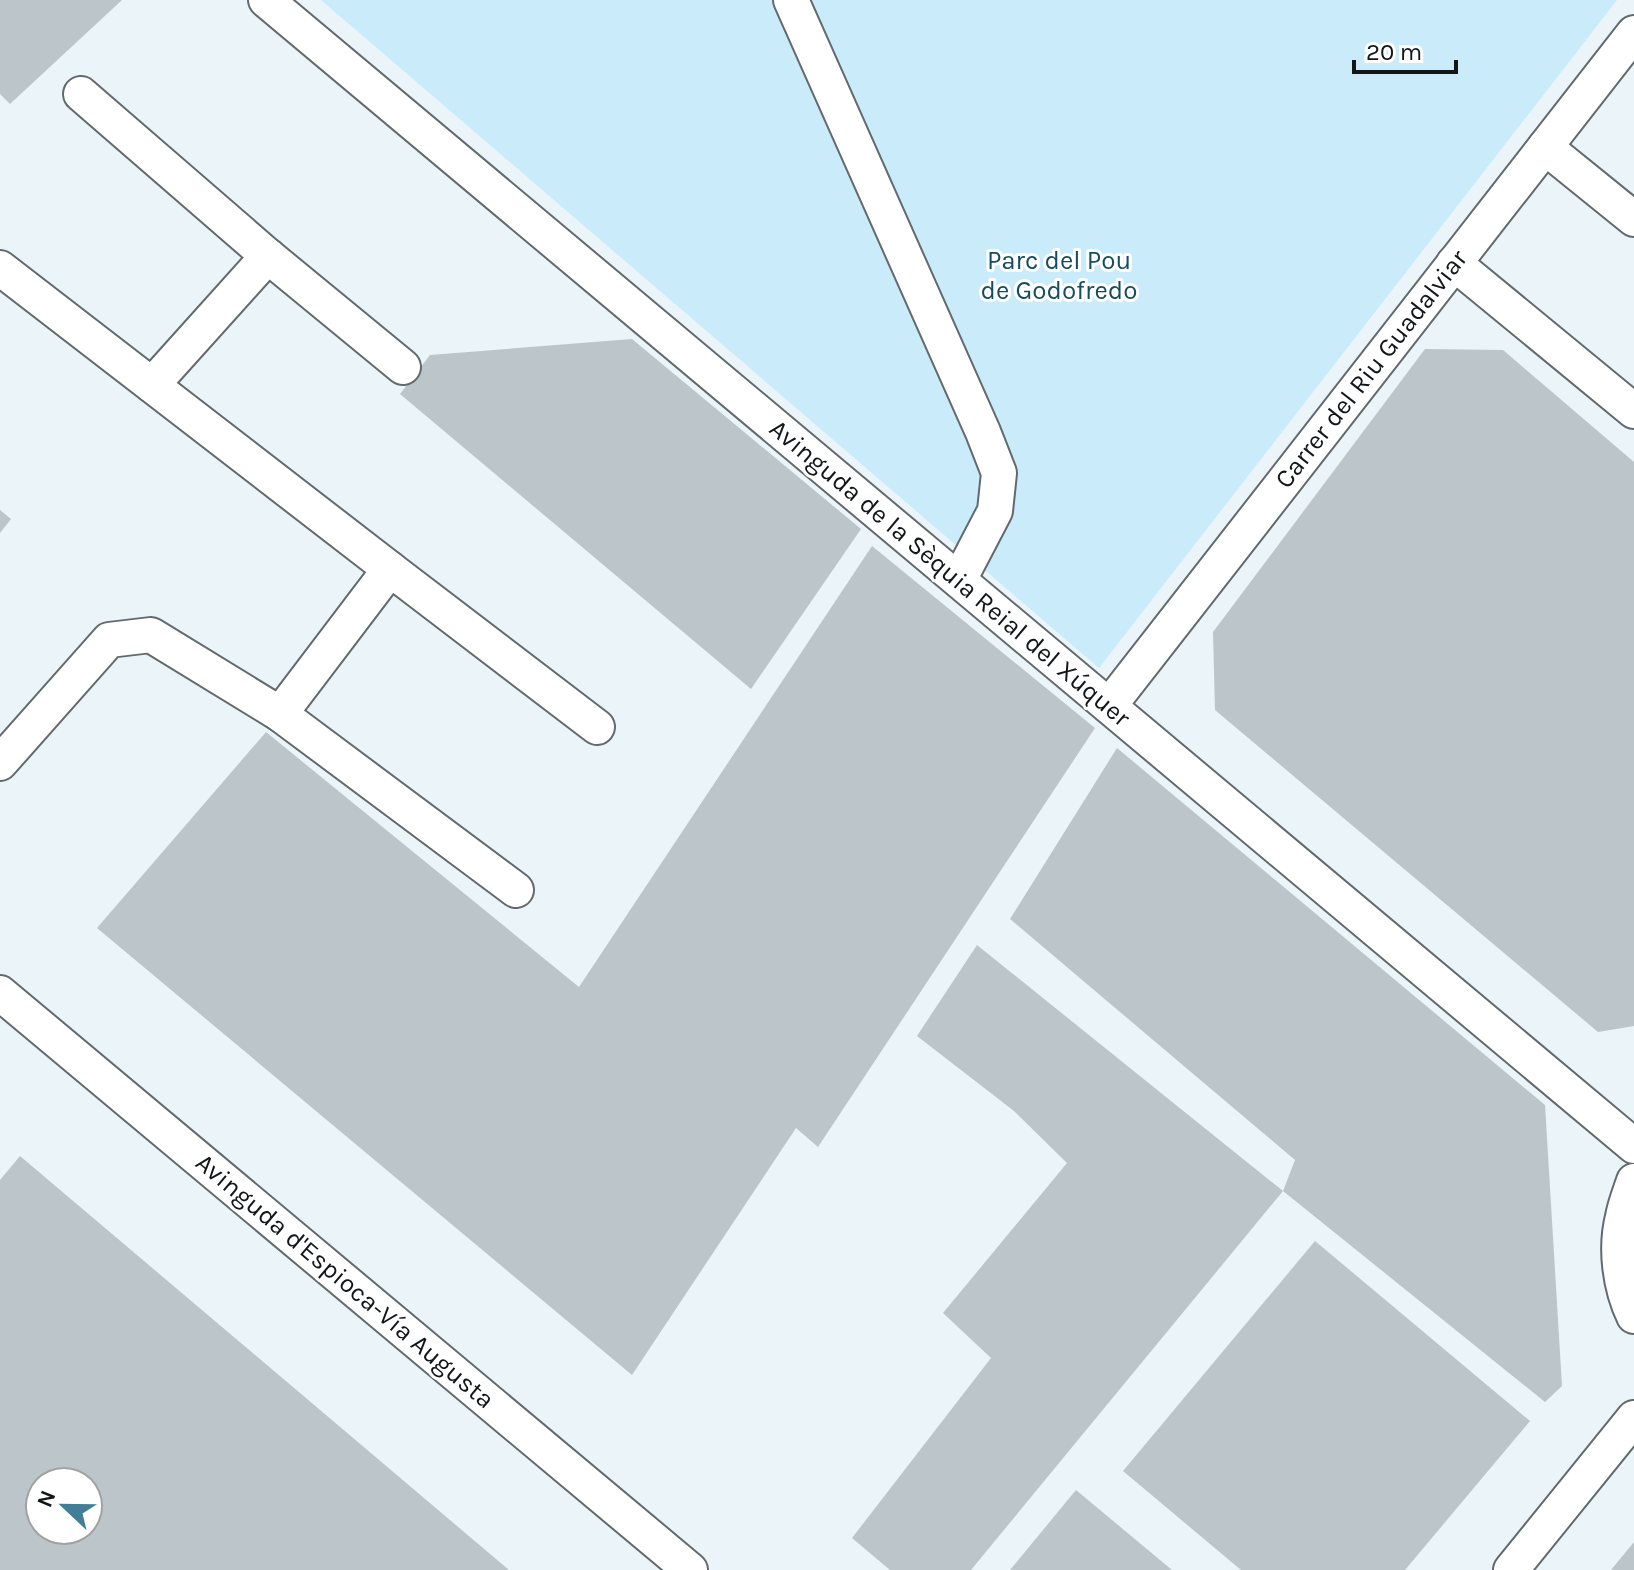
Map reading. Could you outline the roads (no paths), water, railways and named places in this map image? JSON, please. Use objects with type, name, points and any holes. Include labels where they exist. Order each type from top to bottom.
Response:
[{"type":"street","name":"Avinguda de la Sèquia Reial del Xúquer","points":[[266,0],[1634,1146]]},
{"type":"street","points":[[791,0],[999,473],[995,511],[959,580]]},
{"type":"street","name":"Carrer del Riu Guadalviar","points":[[1109,706],[1634,33]]},
{"type":"street","points":[[81,94],[268,256],[403,367]]},
{"type":"street","points":[[1545,147],[1634,219]]},
{"type":"street","points":[[152,385],[268,256]]},
{"type":"street","points":[[1454,263],[1634,411]]},
{"type":"street","points":[[0,268],[597,727]]},
{"type":"street","points":[[280,714],[390,569]]},
{"type":"street","points":[[0,763],[109,640],[151,635],[280,714],[516,890]]},
{"type":"street","name":"Avinguda d'Espioca-Vía Augusta","points":[[0,993],[690,1570]]},
{"type":"street","points":[[1634,1181],[1620,1235],[1622,1279],[1634,1316]]},
{"type":"street","points":[[1511,1570],[1634,1418]]},
{"type":"park label","name":"Parc del Pou de Godofredo","points":[[1059,275]]}]
